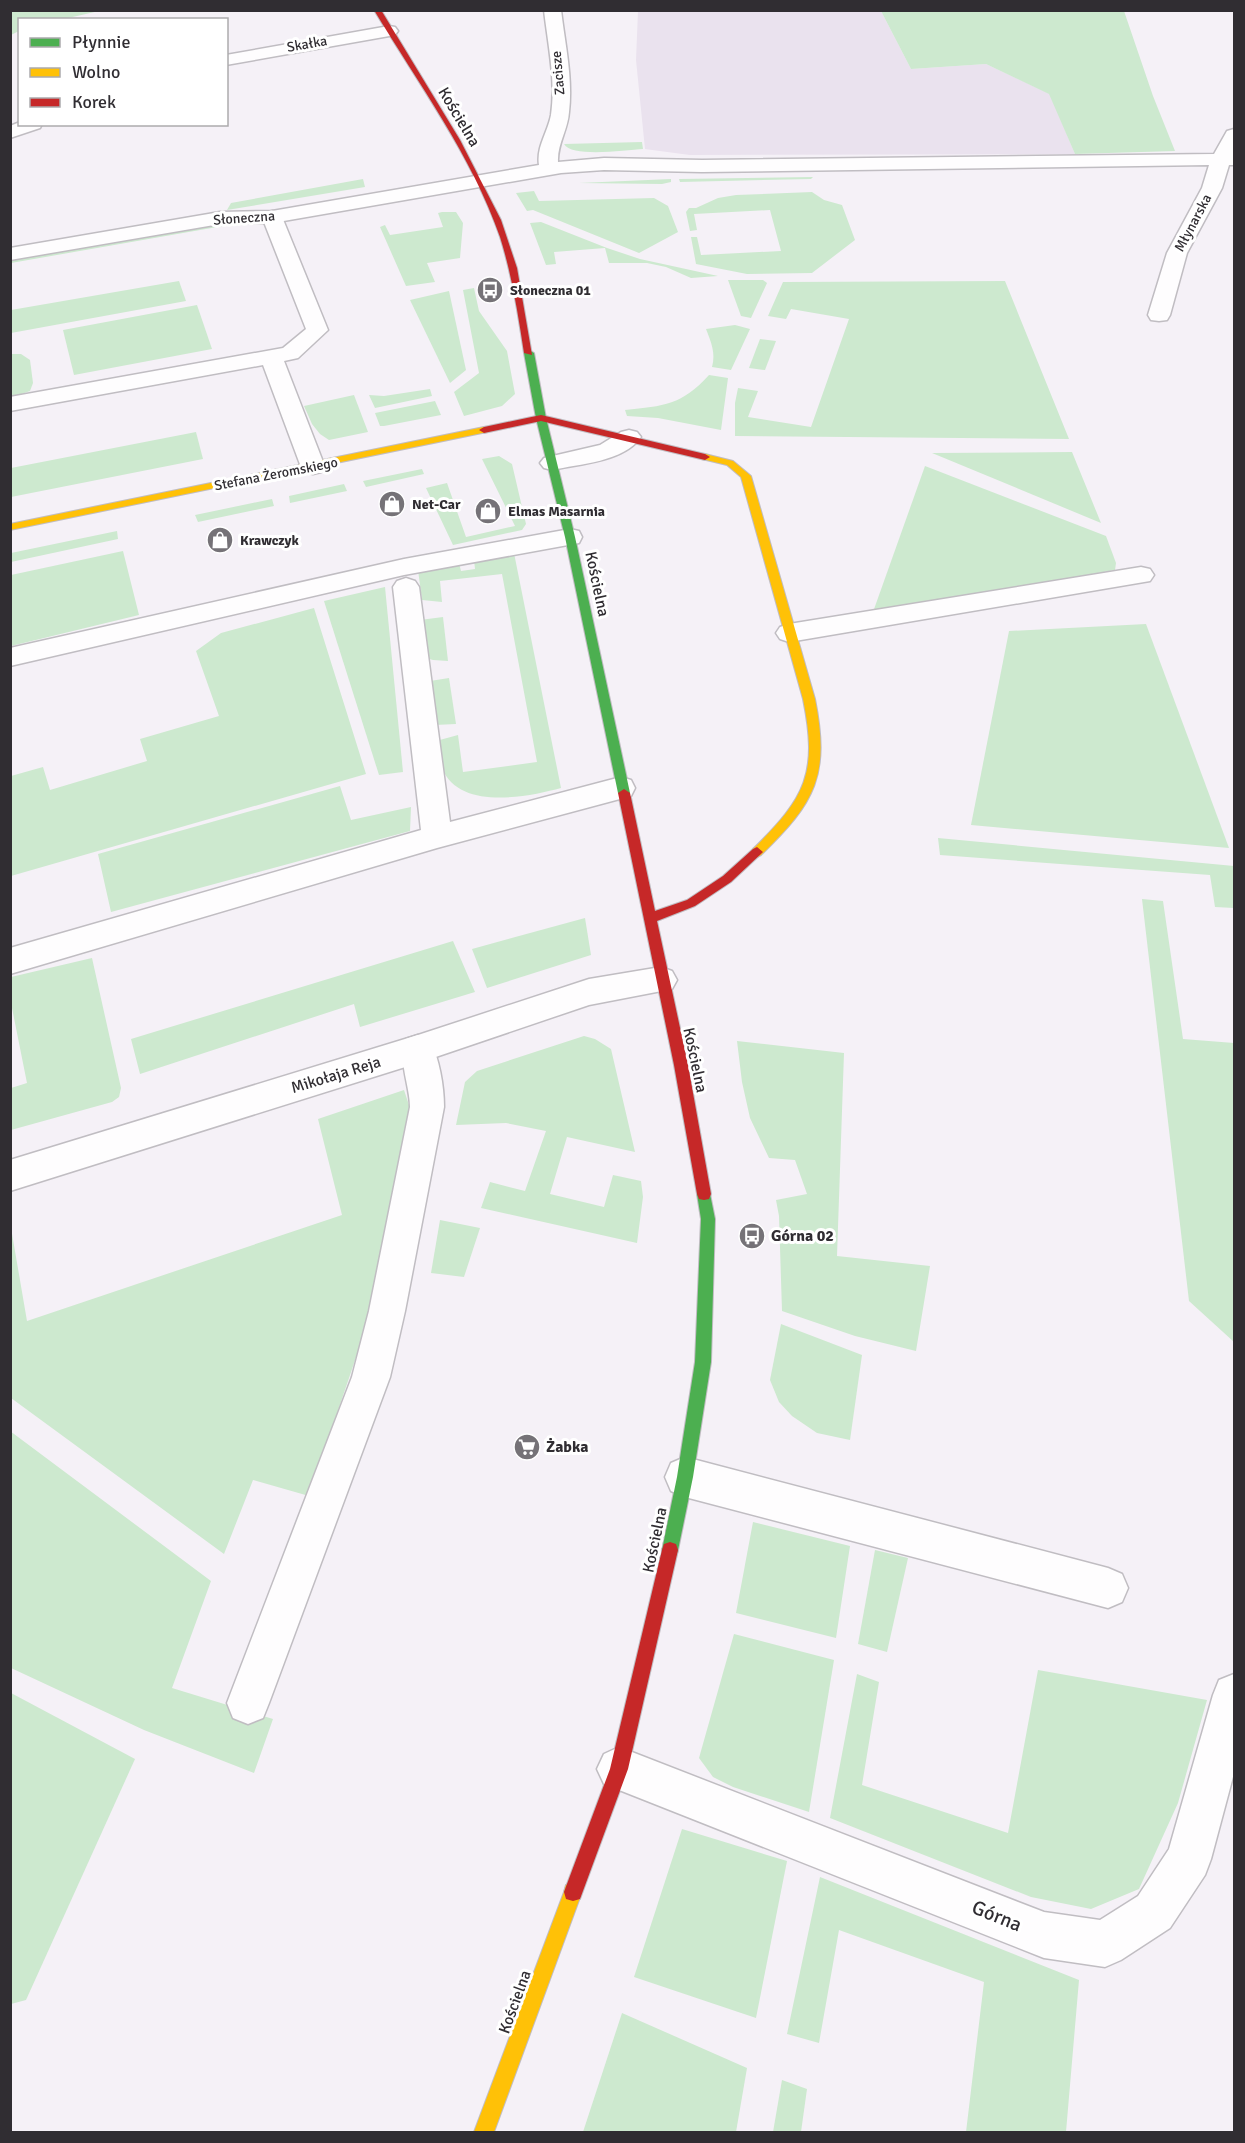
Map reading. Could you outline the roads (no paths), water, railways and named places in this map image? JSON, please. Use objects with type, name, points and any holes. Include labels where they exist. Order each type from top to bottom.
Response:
[{"type":"street","name":"Kościelna","points":[[377,10],[478,180],[498,222],[513,271],[541,418],[570,537],[661,980],[681,1065],[708,1219],[703,1362],[685,1477],[673,1539],[619,1769],[484,2133]]},
{"type":"street","name":"Zacisze","points":[[550,169],[546,157],[558,127],[562,94],[552,10]]},
{"type":"street","name":"Skałka","points":[[228,60],[277,49],[389,31]]},
{"type":"street","points":[[10,132],[27,126]]},
{"type":"street","name":"Młynarska","points":[[1159,315],[1177,253],[1228,159],[1234,135]]},
{"type":"street","name":"Słoneczna","points":[[10,254],[220,218],[272,217],[550,169],[604,165],[702,166],[1228,159]]},
{"type":"street","points":[[10,404],[290,353],[317,330],[272,217]]},
{"type":"street","points":[[271,357],[313,467]]},
{"type":"street","points":[[541,418],[629,437],[730,463],[740,469],[746,476],[806,687],[817,749],[815,772],[799,806],[773,836],[730,878],[690,905],[649,919]]},
{"type":"street","name":"Stefana Żeromskiego","points":[[10,527],[313,467],[541,418]]},
{"type":"street","points":[[552,463],[608,450],[629,437]]},
{"type":"street","points":[[10,657],[404,567],[570,537]]},
{"type":"street","points":[[789,633],[1141,575]]},
{"type":"street","points":[[406,587],[437,837]]},
{"type":"street","points":[[10,961],[437,837],[621,788]]},
{"type":"street","name":"Mikołaja Reja","points":[[10,1176],[418,1049],[589,992],[661,980]]},
{"type":"street","points":[[248,1703],[374,1366],[427,1107],[427,1090],[418,1049]]},
{"type":"street","points":[[685,1477],[1108,1588]]},
{"type":"street","name":"Górna","points":[[619,1769],[1044,1935],[1106,1944],[1154,1912],[1189,1859],[1234,1695]]},
{"type":"place","name":"Słoneczna 01","points":[[490,290]]},
{"type":"place","name":"Net-Car","points":[[392,504]]},
{"type":"place","name":"Elmas Masarnia","points":[[488,511]]},
{"type":"place","name":"Krawczyk","points":[[220,540]]},
{"type":"place","name":"Górna 02","points":[[752,1236]]},
{"type":"place","name":"Żabka","points":[[527,1447]]}]
